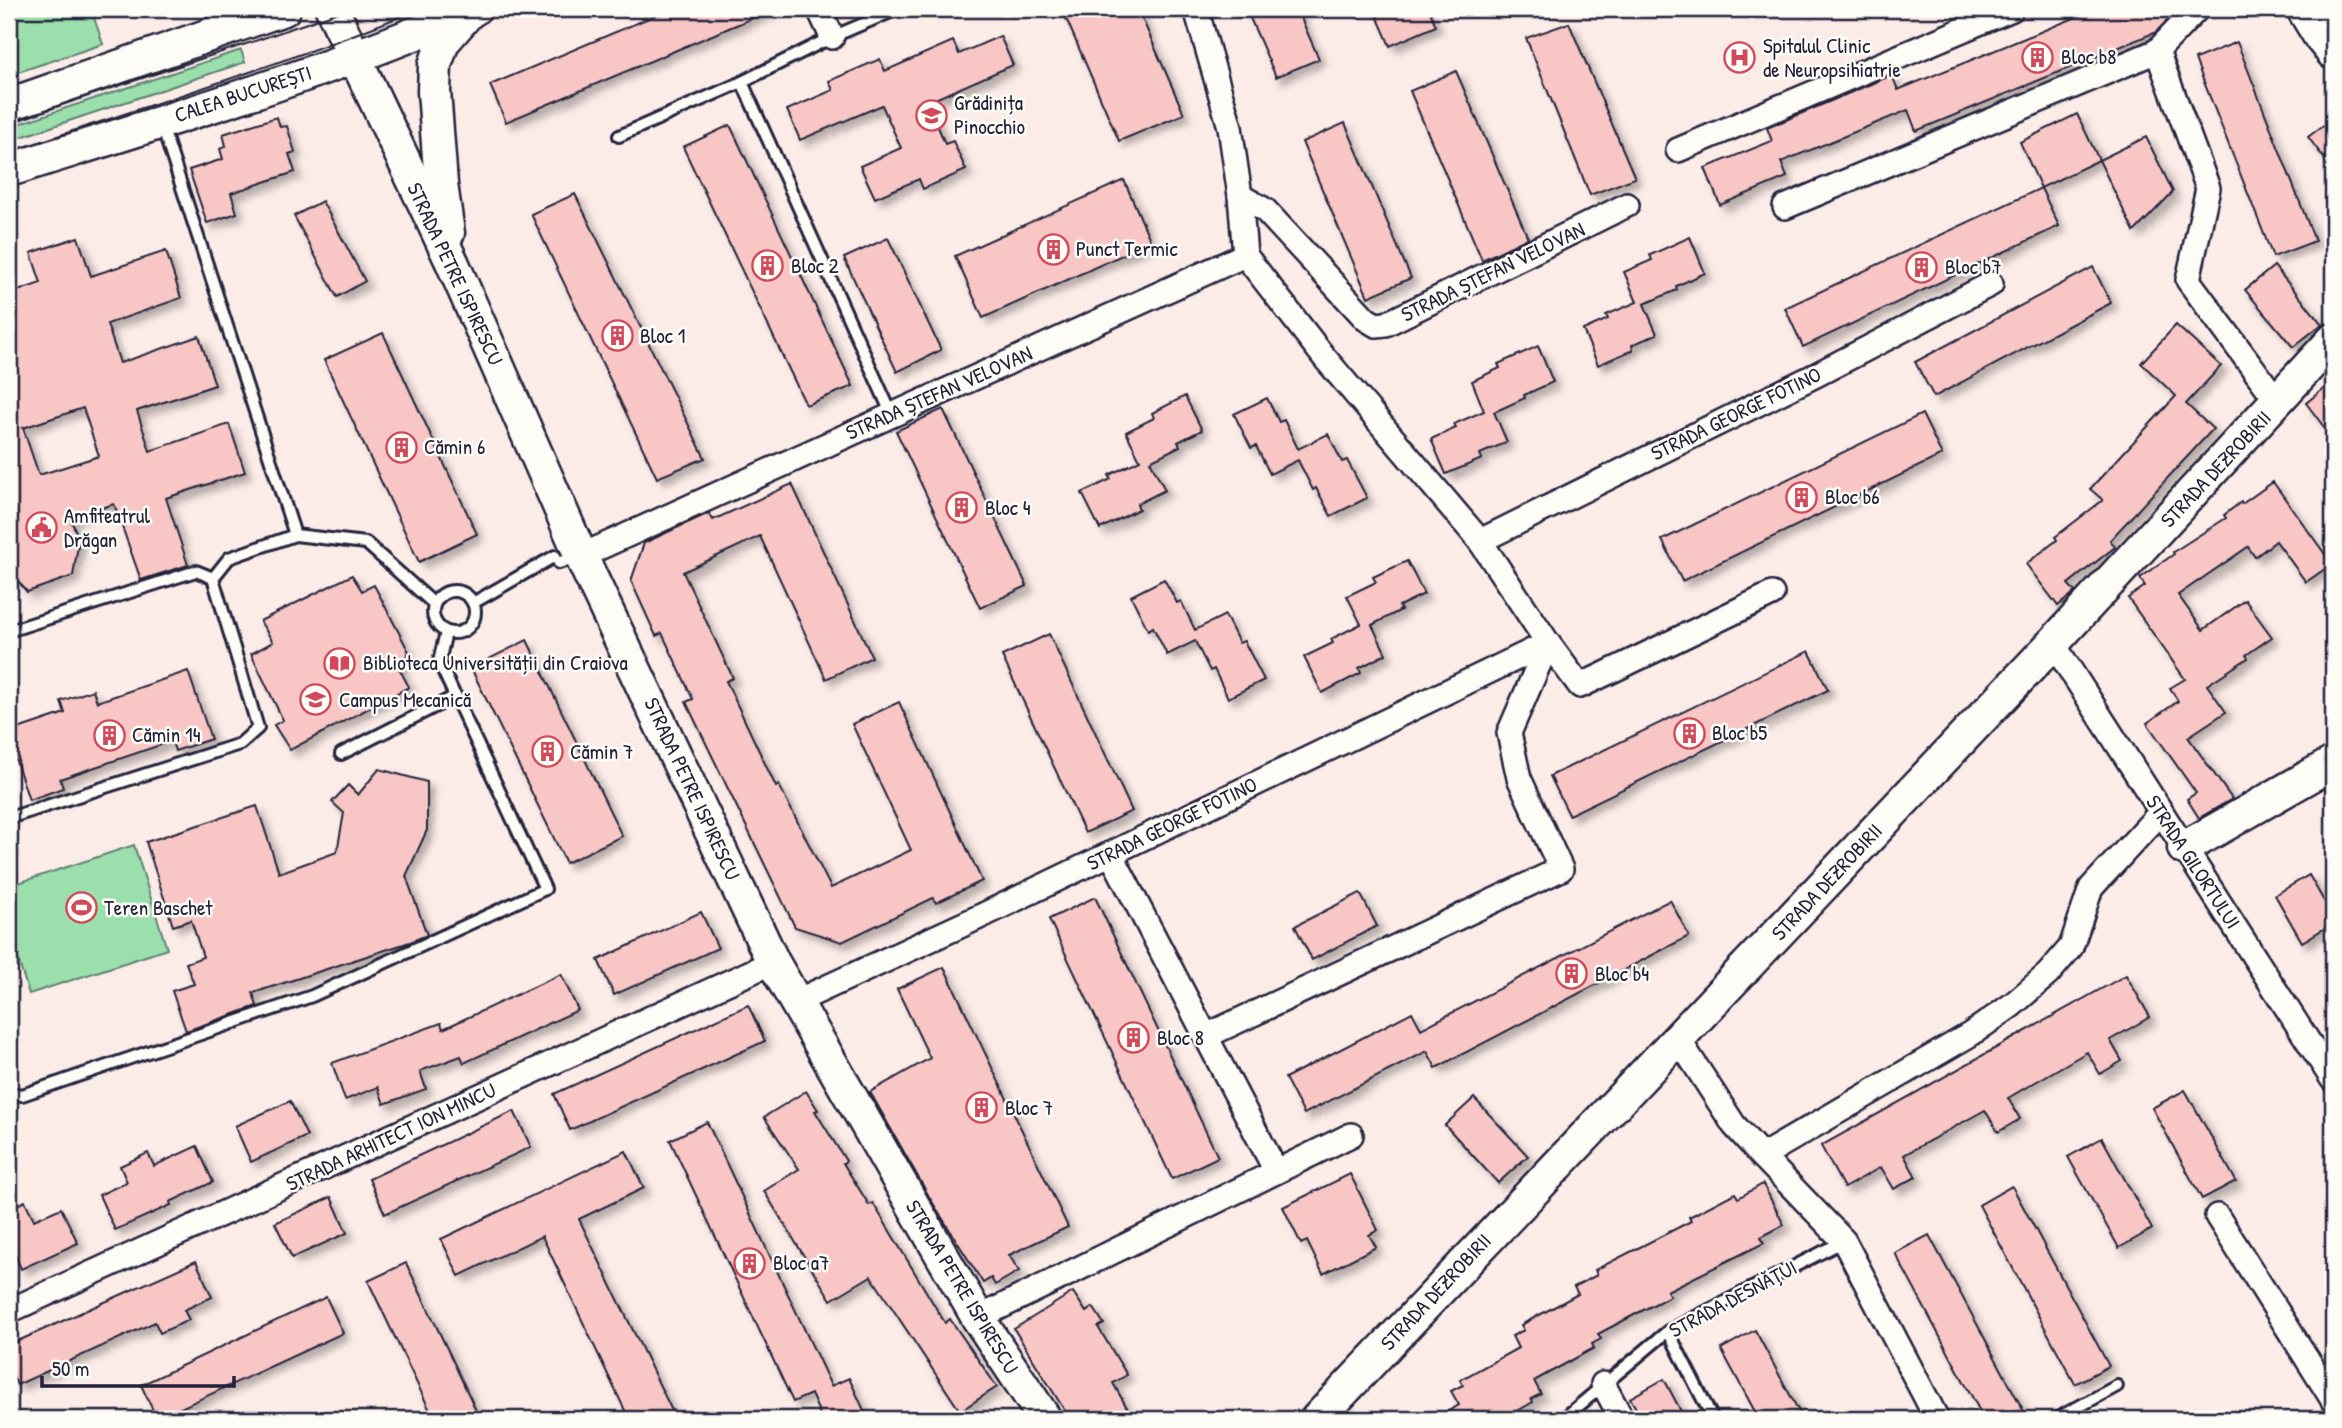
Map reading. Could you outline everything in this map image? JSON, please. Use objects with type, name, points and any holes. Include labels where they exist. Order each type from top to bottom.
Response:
[{"type":"street","points":[[9,105],[284,9]]},
{"type":"street","name":"STRADA PETRE ISPIRESCU","points":[[332,9],[452,262],[581,555],[773,962],[978,1318],[1045,1419]]},
{"type":"street","points":[[819,9],[832,37]]},
{"type":"street","points":[[1196,9],[1230,127],[1245,255],[1324,357],[1480,541],[1580,686],[1772,594]]},
{"type":"street","points":[[1678,150],[2012,9]]},
{"type":"street","points":[[1785,207],[2157,51],[2197,9]]},
{"type":"street","points":[[2303,9],[2333,54]]},
{"type":"street","points":[[452,262],[441,184],[434,91],[435,65],[443,42],[472,10]]},
{"type":"street","name":"CALEA BUCUREȘTI","points":[[9,170],[354,57],[472,10]]},
{"type":"street","points":[[2157,51],[2208,188],[2188,280],[2278,402]]},
{"type":"street","name":"STRADA ȘTEFAN VELOVAN","points":[[1240,197],[1265,210],[1366,320],[1377,325],[1386,324],[1457,291],[1627,205]]},
{"type":"street","name":"STRADA ȘTEFAN VELOVAN","points":[[581,555],[1245,255]]},
{"type":"street","name":"STRADA GEORGE FOTINO","points":[[1480,541],[1814,376],[1991,284]]},
{"type":"street","name":"STRADA DEZROBIRII","points":[[1317,1419],[2053,643],[2333,340]]},
{"type":"street","points":[[1206,1036],[1561,869],[1519,778],[1508,733],[1548,643]]},
{"type":"street","name":"STRADA GEORGE FOTINO","points":[[795,1002],[1111,854],[1548,643]]},
{"type":"street","name":"STRADA GILORTULUI","points":[[2053,643],[2333,1080]]},
{"type":"street","points":[[2184,848],[2333,763]]},
{"type":"street","points":[[1762,1156],[1971,1034],[2030,990],[2071,947],[2091,888],[2161,812]]},
{"type":"street","points":[[1111,854],[1276,1171]]},
{"type":"street","name":"STRADA ARHITECT ION MINCU","points":[[9,1311],[773,962]]},
{"type":"street","points":[[1679,1040],[1734,1125],[1844,1241],[1937,1419]]},
{"type":"street","points":[[978,1318],[1351,1135]]},
{"type":"street","points":[[2217,1216],[2333,1401]]},
{"type":"street","points":[[1603,1384],[1622,1419]]},
{"type":"lane","points":[[619,135],[742,82],[832,37],[898,9]]},
{"type":"lane","points":[[742,82],[892,415]]},
{"type":"lane","points":[[161,122],[295,534]]},
{"type":"lane","points":[[213,578],[229,558],[295,534],[366,543],[434,604]]},
{"type":"lane","points":[[473,603],[555,556],[558,563],[581,555]]},
{"type":"lane","points":[[9,631],[196,571],[213,578]]},
{"type":"lane","points":[[9,818],[240,744],[258,728],[213,578]]},
{"type":"lane","points":[[453,590],[461,592],[473,603],[475,611],[469,626],[454,633],[446,632],[434,620],[434,604],[438,597],[453,590]]},
{"type":"lane","points":[[9,1093],[22,1095],[312,996],[545,889],[439,662],[446,632]]},
{"type":"lane","points":[[341,754],[456,696]]},
{"type":"lane","name":"STRADA DESNĂȚUI","points":[[1563,1419],[1668,1331],[1844,1241]]},
{"type":"lane","points":[[1668,1331],[1713,1419]]},
{"type":"lane","points":[[2056,1419],[2117,1386]]},
{"type":"green space","points":[[9,9],[91,9],[103,44],[9,75]]},
{"type":"green space","points":[[241,50],[245,62],[9,141],[9,127]]},
{"type":"green space","name":"Teren Baschet","points":[[134,845],[167,949],[29,994],[9,931],[9,886]]},
{"type":"building","points":[[670,9],[774,9],[506,122],[490,85]]},
{"type":"building","points":[[1062,9],[1138,9],[1184,114],[1119,141]]},
{"type":"building","points":[[1246,9],[1297,9],[1319,59],[1276,77]]},
{"type":"building","points":[[1374,9],[1429,9],[1436,26],[1390,46]]},
{"type":"building","points":[[2096,9],[2178,9],[2156,32],[1916,131],[1908,110],[1781,162],[1787,177],[1720,205],[1705,168],[1772,141],[1767,128],[1892,75],[1898,90]]},
{"type":"building","points":[[1569,23],[1635,178],[1590,195],[1526,38]]},
{"type":"building","points":[[1000,36],[1013,65],[928,102],[945,144],[953,141],[966,170],[923,189],[919,179],[875,198],[860,166],[901,148],[882,105],[800,140],[787,110],[833,90],[829,81],[880,59],[885,71],[953,41],[959,54]]},
{"type":"building","points":[[2237,42],[2315,241],[2273,257],[2195,59]]},
{"type":"building","points":[[1456,71],[1528,238],[1482,260],[1410,91]]},
{"type":"building","points":[[2077,114],[2099,160],[2041,188],[2020,142]]},
{"type":"building","points":[[277,117],[280,127],[287,126],[295,152],[289,154],[295,172],[231,193],[237,213],[207,223],[189,170],[223,159],[220,149],[226,146],[223,134]]},
{"type":"building","points":[[2333,118],[2333,170],[2308,137]]},
{"type":"building","points":[[1345,123],[1411,278],[1368,297],[1302,142]]},
{"type":"building","name":"Bloc 2","points":[[730,125],[853,386],[806,405],[683,147]]},
{"type":"building","points":[[2146,137],[2173,192],[2134,232],[2099,160]]},
{"type":"building","name":"Punct Termic","points":[[1124,180],[1151,242],[983,318],[955,256]]},
{"type":"building","name":"Bloc b7","points":[[2041,188],[2059,226],[1803,347],[1785,308]]},
{"type":"building","name":"Bloc 1","points":[[575,194],[705,458],[657,478],[531,214]]},
{"type":"building","points":[[322,201],[365,281],[337,297],[294,216]]},
{"type":"building","points":[[78,237],[91,276],[166,251],[181,298],[107,324],[120,363],[199,336],[215,385],[137,411],[150,451],[229,424],[245,472],[166,498],[188,565],[141,580],[114,504],[70,518],[79,539],[73,576],[27,592],[9,570],[9,294],[41,283],[31,253]],"holes":[[[83,408],[99,456],[39,475],[23,428]]]},
{"type":"building","points":[[1690,237],[1705,273],[1676,286],[1677,290],[1644,304],[1657,334],[1632,345],[1633,350],[1598,365],[1583,330],[1608,319],[1606,315],[1637,302],[1624,272],[1652,260],[1650,255]]},
{"type":"building","points":[[888,238],[941,350],[897,372],[844,258]]},
{"type":"building","points":[[2274,266],[2322,324],[2293,347],[2245,290]]},
{"type":"building","points":[[2093,267],[2111,303],[1934,397],[1915,362]]},
{"type":"building","points":[[2176,325],[2221,366],[2186,404],[2213,429],[2110,540],[2115,547],[2068,584],[2075,592],[2058,606],[2026,564],[2057,540],[2055,537],[2103,500],[2090,489],[2176,396],[2141,363]]},
{"type":"building","name":"Cămin 6","points":[[383,333],[477,534],[419,562],[324,360]]},
{"type":"building","points":[[1538,346],[1553,382],[1494,412],[1507,442],[1480,454],[1482,459],[1446,474],[1431,439],[1456,428],[1454,424],[1484,411],[1472,381],[1500,368],[1498,364]]},
{"type":"building","points":[[2333,381],[2333,439],[2306,403]]},
{"type":"building","points":[[1185,396],[1202,430],[1178,442],[1180,446],[1150,461],[1165,490],[1137,504],[1139,509],[1100,529],[1082,493],[1111,479],[1109,475],[1140,460],[1126,432],[1154,418],[1152,413]]},
{"type":"building","points":[[1267,398],[1279,422],[1284,420],[1298,449],[1328,434],[1342,462],[1347,460],[1367,498],[1331,516],[1316,488],[1313,490],[1298,460],[1270,474],[1256,446],[1251,448],[1234,414]]},
{"type":"building","name":"Bloc 4","points":[[943,409],[1027,586],[980,608],[896,431]]},
{"type":"building","name":"Bloc b6","points":[[1922,414],[1942,455],[1682,581],[1662,540]]},
{"type":"building","points":[[2273,482],[2332,564],[2306,582],[2276,541],[2255,557],[2248,547],[2178,595],[2203,630],[2245,600],[2272,637],[2246,655],[2248,658],[2207,685],[2226,712],[2188,737],[2232,799],[2199,818],[2187,799],[2196,793],[2147,723],[2178,701],[2170,688],[2185,679],[2128,598],[2145,586],[2140,578],[2174,554],[2173,552],[2226,518],[2224,515],[2241,502],[2242,504]]},
{"type":"building","points":[[792,484],[872,657],[826,679],[760,536],[683,572],[733,678],[726,681],[776,787],[779,785],[831,888],[911,850],[852,724],[899,702],[982,881],[936,903],[933,898],[842,942],[795,927],[686,702],[693,699],[662,633],[656,636],[631,581],[644,543],[709,513],[713,520]]},
{"type":"building","points":[[1407,561],[1424,594],[1399,606],[1401,610],[1372,625],[1386,654],[1359,668],[1361,673],[1322,693],[1304,657],[1333,643],[1331,639],[1361,624],[1347,596],[1376,582],[1373,577]]},
{"type":"building","points":[[352,575],[362,591],[374,585],[409,652],[399,668],[409,687],[290,750],[274,725],[283,720],[251,654],[273,642],[260,621]]},
{"type":"building","points":[[1164,579],[1177,603],[1181,601],[1195,630],[1225,615],[1239,643],[1244,641],[1264,680],[1228,698],[1214,669],[1210,671],[1195,641],[1167,655],[1153,627],[1148,630],[1131,596]]},
{"type":"building","points":[[1049,634],[1132,811],[1085,833],[1002,656]]},
{"type":"building","name":"Cămin 7","points":[[527,640],[622,836],[566,863],[471,668]]},
{"type":"building","name":"Bloc b5","points":[[1809,651],[1828,690],[1569,815],[1550,776]]},
{"type":"building","name":"Cămin 14","points":[[188,671],[211,739],[175,751],[172,741],[60,779],[63,788],[29,800],[9,740],[9,732],[65,713],[61,701],[93,690],[97,702]]},
{"type":"building","points":[[379,769],[427,782],[427,830],[406,876],[427,935],[253,993],[257,1006],[186,1031],[172,991],[194,984],[186,963],[203,957],[191,920],[173,926],[146,842],[257,806],[279,873],[337,852],[344,813],[332,802],[348,785],[358,795]]},
{"type":"building","points":[[2309,875],[2333,917],[2333,923],[2302,942],[2275,895]]},
{"type":"building","points":[[1360,893],[1377,926],[1312,960],[1295,926]]},
{"type":"building","name":"Bloc 8","points":[[1095,897],[1218,1157],[1172,1179],[1049,919]]},
{"type":"building","name":"Bloc b4","points":[[1670,900],[1689,936],[1436,1068],[1427,1051],[1304,1114],[1285,1078],[1412,1012],[1421,1029]]},
{"type":"building","points":[[701,912],[718,948],[614,995],[598,960]]},
{"type":"building","points":[[944,967],[1068,1227],[1009,1255],[1019,1271],[995,1285],[991,1278],[983,1283],[931,1200],[870,1092],[930,1058],[897,989]]},
{"type":"building","points":[[561,974],[578,1010],[464,1063],[461,1056],[420,1071],[426,1089],[384,1104],[378,1087],[345,1100],[332,1063],[441,1023],[443,1029]]},
{"type":"building","points":[[2126,975],[2150,1017],[2110,1040],[2122,1061],[2100,1074],[2087,1052],[2008,1098],[2020,1119],[1998,1132],[1985,1110],[1904,1155],[1916,1177],[1894,1189],[1881,1167],[1844,1188],[1821,1146]]},
{"type":"building","points":[[748,1005],[765,1041],[570,1130],[554,1094]]},
{"type":"building","points":[[2185,1090],[2236,1181],[2202,1199],[2152,1108]]},
{"type":"building","points":[[806,1091],[818,1110],[815,1111],[846,1161],[843,1163],[869,1205],[873,1203],[945,1323],[950,1319],[997,1387],[960,1411],[871,1276],[831,1300],[764,1191],[799,1169],[764,1117]]},
{"type":"building","points":[[1474,1098],[1528,1156],[1498,1183],[1445,1125]]},
{"type":"building","points":[[290,1101],[307,1136],[251,1162],[235,1126]]},
{"type":"building","points":[[514,1111],[531,1147],[385,1214],[369,1179]]},
{"type":"building","name":"Bloc a7","points":[[707,1122],[831,1386],[849,1378],[868,1419],[822,1419],[811,1394],[793,1402],[670,1140]]},
{"type":"building","points":[[2102,1138],[2152,1229],[2119,1248],[2068,1157]]},
{"type":"building","points":[[197,1146],[213,1182],[170,1202],[171,1205],[115,1230],[99,1195],[127,1182],[120,1166],[148,1153],[154,1166]]},
{"type":"building","points":[[626,1151],[644,1188],[579,1219],[676,1419],[629,1419],[542,1236],[459,1276],[441,1239]]},
{"type":"building","points":[[1350,1174],[1378,1230],[1369,1235],[1376,1247],[1323,1274],[1307,1241],[1301,1244],[1283,1207]]},
{"type":"building","points":[[1763,1184],[1784,1225],[1761,1237],[1764,1243],[1667,1291],[1670,1296],[1598,1334],[1601,1339],[1592,1344],[1594,1348],[1534,1381],[1541,1394],[1531,1399],[1533,1402],[1503,1419],[1434,1419],[1459,1405],[1451,1391],[1463,1385],[1460,1380],[1518,1348],[1512,1336],[1524,1330],[1521,1325],[1578,1294],[1574,1287],[1597,1275],[1595,1270],[1691,1221],[1689,1217],[1735,1193],[1738,1198]]},
{"type":"building","points":[[2012,1186],[2109,1366],[2075,1384],[1979,1205]]},
{"type":"building","points":[[331,1197],[347,1233],[292,1258],[275,1223]]},
{"type":"building","points":[[25,1201],[34,1220],[61,1208],[78,1243],[21,1269],[9,1240],[9,1209]]},
{"type":"building","points":[[1929,1235],[2028,1419],[1984,1419],[1895,1253]]},
{"type":"building","points":[[196,1261],[212,1297],[184,1310],[189,1320],[160,1333],[155,1322],[17,1385],[9,1368],[9,1345]]},
{"type":"building","points":[[406,1263],[480,1419],[434,1419],[368,1281]]},
{"type":"building","points":[[1073,1292],[1086,1312],[1093,1307],[1104,1324],[1098,1327],[1127,1375],[1113,1383],[1130,1413],[1120,1419],[1070,1419],[1014,1329]]},
{"type":"building","points":[[326,1297],[343,1333],[157,1419],[141,1385]]},
{"type":"building","points":[[1755,1330],[1803,1419],[1759,1419],[1721,1349]]},
{"type":"building","points":[[1664,1379],[1685,1419],[1642,1419],[1630,1398]]},
{"type":"tram line","points":[[9,122],[347,9]]},
{"type":"tram line","points":[[9,152],[267,66],[419,9]]},
{"type":"place","name":"Bloc b8","points":[[2038,57]]},
{"type":"place","name":"Spitalul Clinic de Neuropsihiatrie","points":[[1740,58]]},
{"type":"place","name":"Grădinița Pinocchio","points":[[931,115]]},
{"type":"place","name":"Punct Termic","points":[[1053,249]]},
{"type":"place","name":"Bloc 2","points":[[768,266]]},
{"type":"place","name":"Bloc b7","points":[[1922,267]]},
{"type":"place","name":"Bloc 1","points":[[617,336]]},
{"type":"place","name":"Cămin 6","points":[[401,447]]},
{"type":"place","name":"Bloc b6","points":[[1802,497]]},
{"type":"place","name":"Bloc 4","points":[[962,508]]},
{"type":"place","name":"Amfiteatrul Drăgan","points":[[41,528]]},
{"type":"place","name":"Biblioteca Universității din Craiova","points":[[340,663]]},
{"type":"place","name":"Campus Mecanică","points":[[316,700]]},
{"type":"place","name":"Bloc b5","points":[[1689,733]]},
{"type":"place","name":"Cămin 14","points":[[109,735]]},
{"type":"place","name":"Cămin 7","points":[[547,752]]},
{"type":"place","name":"Teren Baschet","points":[[81,908]]},
{"type":"place","name":"Bloc b4","points":[[1572,974]]},
{"type":"place","name":"Bloc 8","points":[[1134,1038]]},
{"type":"place","name":"Bloc 7","points":[[982,1108]]},
{"type":"place","name":"Bloc a7","points":[[750,1263]]}]
